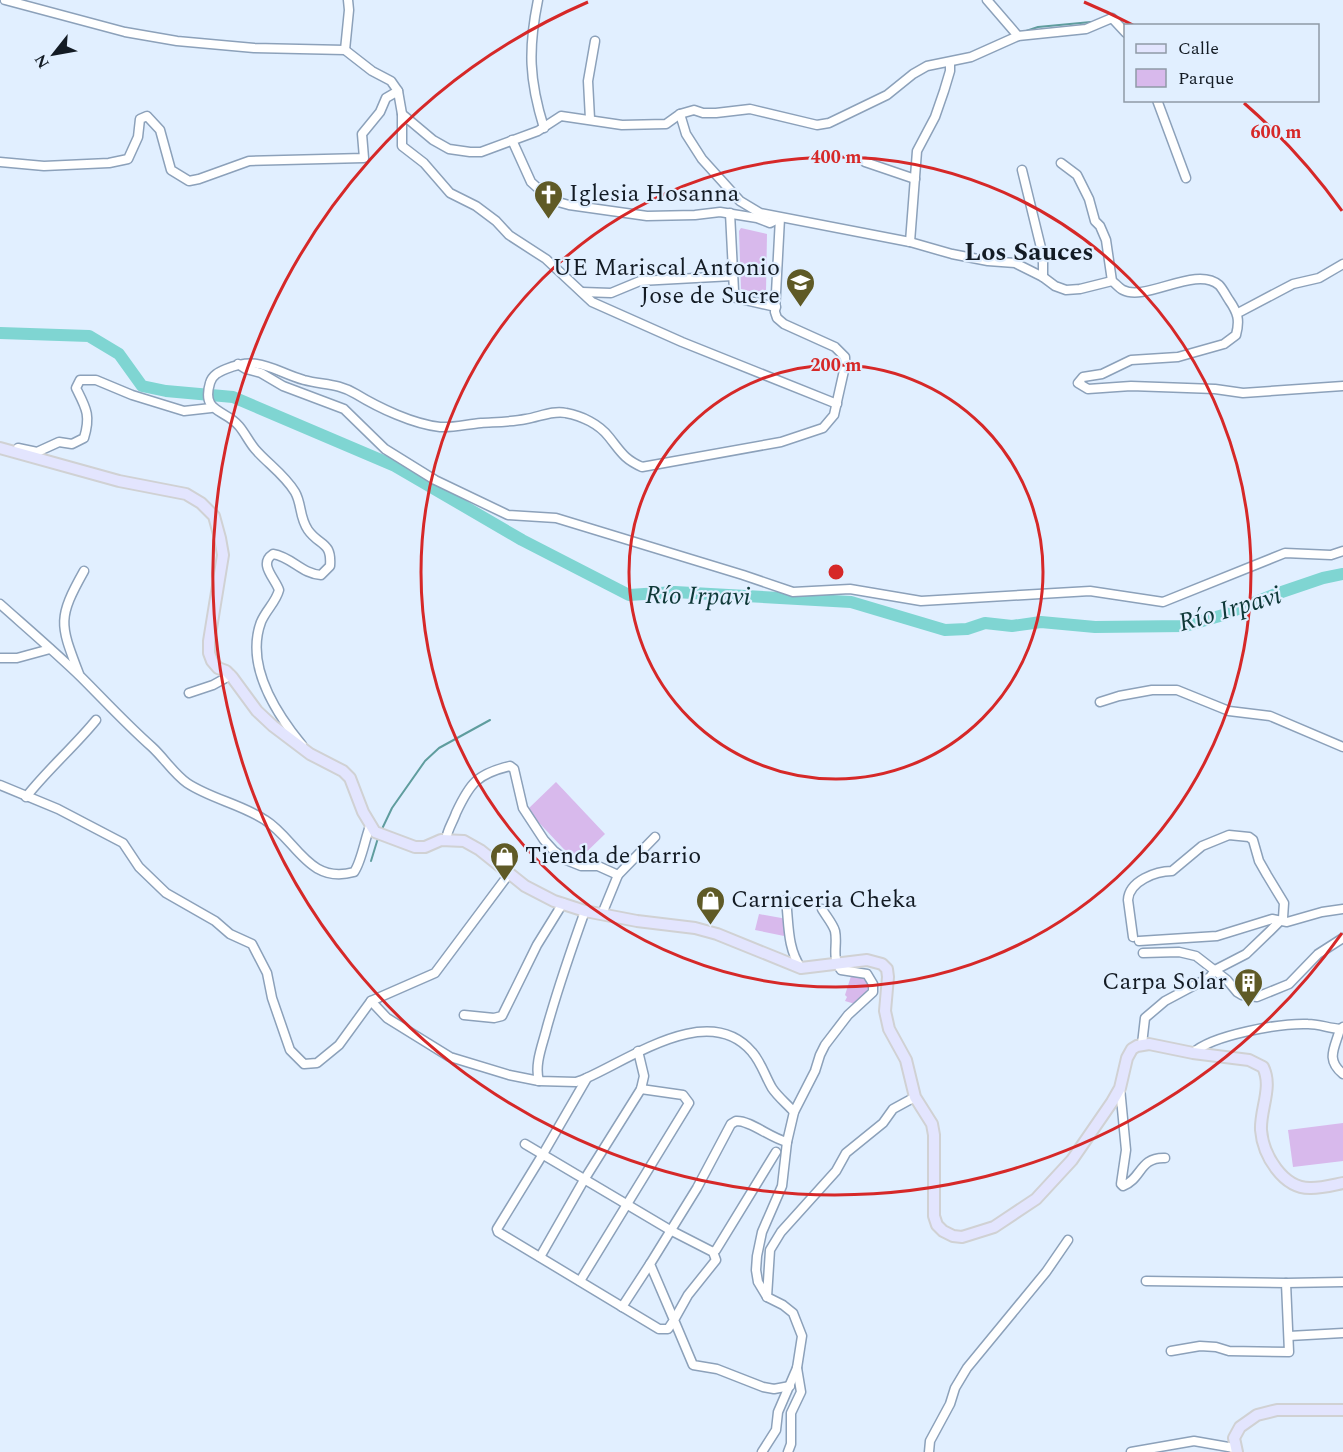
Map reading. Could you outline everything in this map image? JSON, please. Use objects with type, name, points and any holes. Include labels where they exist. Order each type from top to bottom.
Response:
[{"type":"main road","points":[[0,446],[119,481],[186,494],[201,503],[214,516],[223,555],[209,640],[209,653],[212,661],[218,668],[231,675],[257,711],[310,754],[343,771],[350,778],[377,832],[415,848],[446,840],[464,841],[480,849],[509,874],[540,895],[585,911],[637,921],[695,928],[717,934],[801,968],[867,960],[882,964],[887,969],[888,977],[885,1011],[889,1029],[910,1071],[915,1097],[932,1125],[935,1220],[943,1231],[962,1237],[994,1227],[1047,1189],[1072,1160],[1112,1102],[1120,1088],[1127,1058],[1132,1049],[1142,1044],[1249,1060],[1263,1067],[1268,1080],[1261,1129],[1268,1154],[1275,1167],[1293,1184],[1303,1187],[1311,1188],[1343,1182]]},
{"type":"main road","points":[[1235,1450],[1234,1438],[1239,1427],[1257,1415],[1277,1410],[1343,1410]]},
{"type":"street","points":[[5,0],[125,33],[177,41],[254,48],[345,50],[372,71],[391,81],[398,91],[402,114],[402,146],[424,163],[450,193],[477,206],[509,234],[546,259],[592,302],[682,342],[837,404]]},
{"type":"street","points":[[345,50],[350,10],[348,0]]},
{"type":"street","points":[[538,0],[532,33],[532,87],[544,128]]},
{"type":"street","points":[[987,0],[1018,36]]},
{"type":"street","points":[[402,114],[433,140],[449,149],[470,152],[481,152],[544,128],[561,116],[622,125],[666,124],[680,114],[694,110],[716,113],[750,109],[817,125],[829,123],[887,95],[927,66],[971,57],[1018,36],[1086,29],[1112,18],[1124,32]]},
{"type":"street","points":[[590,119],[588,81],[595,40]]},
{"type":"street","points":[[910,242],[917,151],[935,117],[950,71],[950,62]]},
{"type":"street","points":[[0,162],[44,166],[109,163],[128,159],[138,137],[140,119],[147,116],[160,130],[171,170],[189,181],[199,180],[249,161],[364,158],[362,134],[380,112],[386,98],[398,91]]},
{"type":"street","points":[[1158,102],[1186,178]]},
{"type":"street","points":[[680,114],[686,134],[693,146],[740,201],[760,213],[910,242],[961,255],[1015,263],[1043,277],[1054,286],[1066,290],[1112,281]]},
{"type":"street","points":[[512,140],[531,182],[551,200],[569,205],[647,216],[730,213],[770,223],[780,218]]},
{"type":"street","points":[[865,162],[915,178]]},
{"type":"street","points":[[1061,163],[1077,175],[1089,200],[1095,221],[1100,225],[1106,240],[1112,281],[1123,290],[1133,293],[1192,280],[1207,279],[1218,285],[1238,313],[1239,322],[1236,335],[1224,344],[1178,357],[1131,360],[1102,374],[1083,377],[1078,383],[1088,389],[1131,386],[1215,389],[1243,393],[1343,387]]},
{"type":"street","points":[[1022,170],[1043,256],[1043,277]]},
{"type":"street","points":[[730,213],[736,298],[776,307]]},
{"type":"street","points":[[210,405],[209,386],[216,373],[238,364],[265,364],[306,381],[335,384],[381,409],[441,427],[527,419],[564,412],[595,424],[608,435],[629,461],[642,467],[781,442],[802,433],[823,428],[834,416],[845,366],[844,357],[835,347],[784,324],[777,318],[780,218]]},
{"type":"street","points":[[1238,313],[1293,284],[1319,278],[1343,264]]},
{"type":"street","points":[[582,292],[611,293],[640,281],[734,276]]},
{"type":"street","points":[[238,364],[261,373],[282,386],[344,409],[385,449],[435,480],[508,515],[556,519],[793,592],[850,589],[921,601],[1090,591],[1163,602],[1285,553],[1331,555],[1343,551]]},
{"type":"street","points":[[0,446],[37,452],[59,442],[72,444],[84,438],[88,425],[87,411],[76,388],[80,380],[96,380],[132,395],[184,411],[210,405],[235,422],[254,448],[291,486],[305,526],[328,548],[330,553],[330,566],[321,575],[309,573],[286,556],[273,554],[268,557],[268,569],[279,590],[278,596],[261,623],[255,648],[258,669],[267,690],[281,716],[310,754]]},
{"type":"street","points":[[80,677],[64,634],[63,620],[73,591],[84,572]]},
{"type":"street","points":[[0,604],[163,756],[184,781],[205,794],[264,819],[277,828],[304,859],[315,867],[325,872],[340,874],[354,872],[363,845],[377,832]]},
{"type":"street","points":[[0,658],[17,658],[50,649]]},
{"type":"street","points":[[189,693],[213,686],[231,675]]},
{"type":"street","points":[[1100,702],[1152,690],[1177,690],[1229,711],[1270,716],[1343,747]]},
{"type":"street","points":[[26,797],[48,769],[76,746],[96,720]]},
{"type":"street","points":[[446,840],[465,793],[472,783],[483,775],[510,766],[514,769],[523,808],[544,840],[554,850],[566,860],[581,866],[598,866],[618,874]]},
{"type":"street","points":[[0,785],[58,809],[123,843],[139,867],[166,894],[214,921],[230,934],[252,944],[267,974],[272,998],[290,1050],[304,1064],[317,1063],[339,1045],[371,1001],[435,973],[509,874]]},
{"type":"street","points":[[1142,1044],[1145,1018],[1165,1001],[1210,977],[1215,970],[1246,954],[1280,921],[1283,918],[1284,903],[1259,861],[1253,840],[1249,837],[1229,836],[1202,846],[1172,871],[1152,874],[1128,894],[1136,939],[1217,936],[1272,919],[1280,921],[1287,922],[1322,912],[1343,909]]},
{"type":"street","points":[[602,914],[618,874],[655,837]]},
{"type":"street","points":[[786,900],[792,952],[801,968]]},
{"type":"street","points":[[464,1015],[494,1018],[502,1016],[537,945],[562,903]]},
{"type":"street","points":[[762,1452],[776,1430],[778,1412],[797,1368],[802,1336],[793,1313],[767,1297],[758,1282],[757,1256],[768,1214],[782,1186],[787,1142],[795,1112],[815,1071],[820,1055],[848,1015],[873,992],[873,984],[867,974],[841,970],[836,964],[835,932],[822,909]]},
{"type":"street","points":[[539,1081],[537,1073],[542,1045],[563,969],[585,911]]},
{"type":"street","points":[[1143,954],[1187,953],[1196,956],[1227,980],[1237,992],[1257,997],[1289,984],[1318,954],[1343,939]]},
{"type":"street","points":[[371,1001],[387,1018],[423,1038],[442,1054],[509,1075],[539,1081],[576,1082],[638,1051],[685,1033],[729,1034],[753,1052],[773,1090],[795,1112]]},
{"type":"street","points":[[1192,1053],[1200,1046],[1223,1037],[1283,1025],[1309,1024],[1341,1028],[1332,1059],[1343,1074]]},
{"type":"street","points":[[540,1257],[584,1180],[641,1089],[644,1076],[638,1051]]},
{"type":"street","points":[[525,1144],[543,1154],[584,1180],[670,1230],[712,1252],[716,1260],[688,1295],[668,1329],[659,1329],[498,1232],[497,1229],[543,1154],[587,1078]]},
{"type":"street","points":[[1120,1088],[1126,1150],[1121,1184],[1123,1186],[1128,1184],[1150,1160],[1165,1158]]},
{"type":"street","points":[[580,1281],[688,1103],[683,1095],[641,1089]]},
{"type":"street","points":[[767,1297],[770,1250],[781,1232],[836,1171],[846,1153],[883,1124],[893,1109],[915,1097]]},
{"type":"street","points":[[622,1307],[697,1188],[731,1124],[736,1121],[746,1122],[777,1140],[787,1142]]},
{"type":"street","points":[[712,1252],[716,1250],[776,1152]]},
{"type":"street","points":[[929,1452],[930,1441],[967,1368],[1046,1272],[1068,1240]]},
{"type":"street","points":[[650,1264],[693,1365],[717,1369],[763,1387],[774,1389],[790,1386]]},
{"type":"street","points":[[1146,1281],[1343,1282]]},
{"type":"street","points":[[1170,1351],[1200,1346],[1229,1351],[1289,1352],[1286,1283]]},
{"type":"street","points":[[1289,1336],[1343,1333]]},
{"type":"street","points":[[789,1452],[792,1413],[801,1392],[797,1368]]},
{"type":"street","points":[[1131,1452],[1194,1441],[1235,1450]]},
{"type":"green space","points":[[741,228],[767,234],[766,292],[762,294],[741,289],[739,231]]},
{"type":"green space","points":[[556,782],[605,834],[576,862],[527,810]]},
{"type":"green space","points":[[759,914],[787,919],[784,936],[755,930]]},
{"type":"green space","points":[[851,976],[867,979],[868,983],[866,993],[855,1004],[845,1001]]},
{"type":"green space","points":[[1343,1123],[1343,1161],[1293,1167],[1288,1130]]},
{"type":"waterway","points":[[1026,31],[1038,27],[1091,22]]},
{"type":"waterway","name":"Río Irpavi","points":[[0,333],[89,336],[119,354],[142,386],[166,391],[233,397],[395,466],[522,540],[629,595],[675,592],[851,602],[945,630],[967,629],[985,623],[1012,626],[1041,622],[1095,627],[1185,626],[1223,615],[1323,578],[1343,574]]},
{"type":"waterway","points":[[381,831],[392,808],[425,761],[439,748],[490,720]]},
{"type":"waterway","points":[[371,861],[378,838]]},
{"type":"place","name":"Iglesia Hosanna","points":[[548,220]]},
{"type":"place","name":"UE Mariscal Antonio Jose de Sucre","points":[[801,308]]},
{"type":"place","name":"Tienda de barrio","points":[[504,882]]},
{"type":"place","name":"Carniceria Cheka","points":[[710,926]]},
{"type":"place","name":"Carpa Solar","points":[[1248,1008]]},
{"type":"district","name":"Los Sauces","points":[[1029,252]]}]
